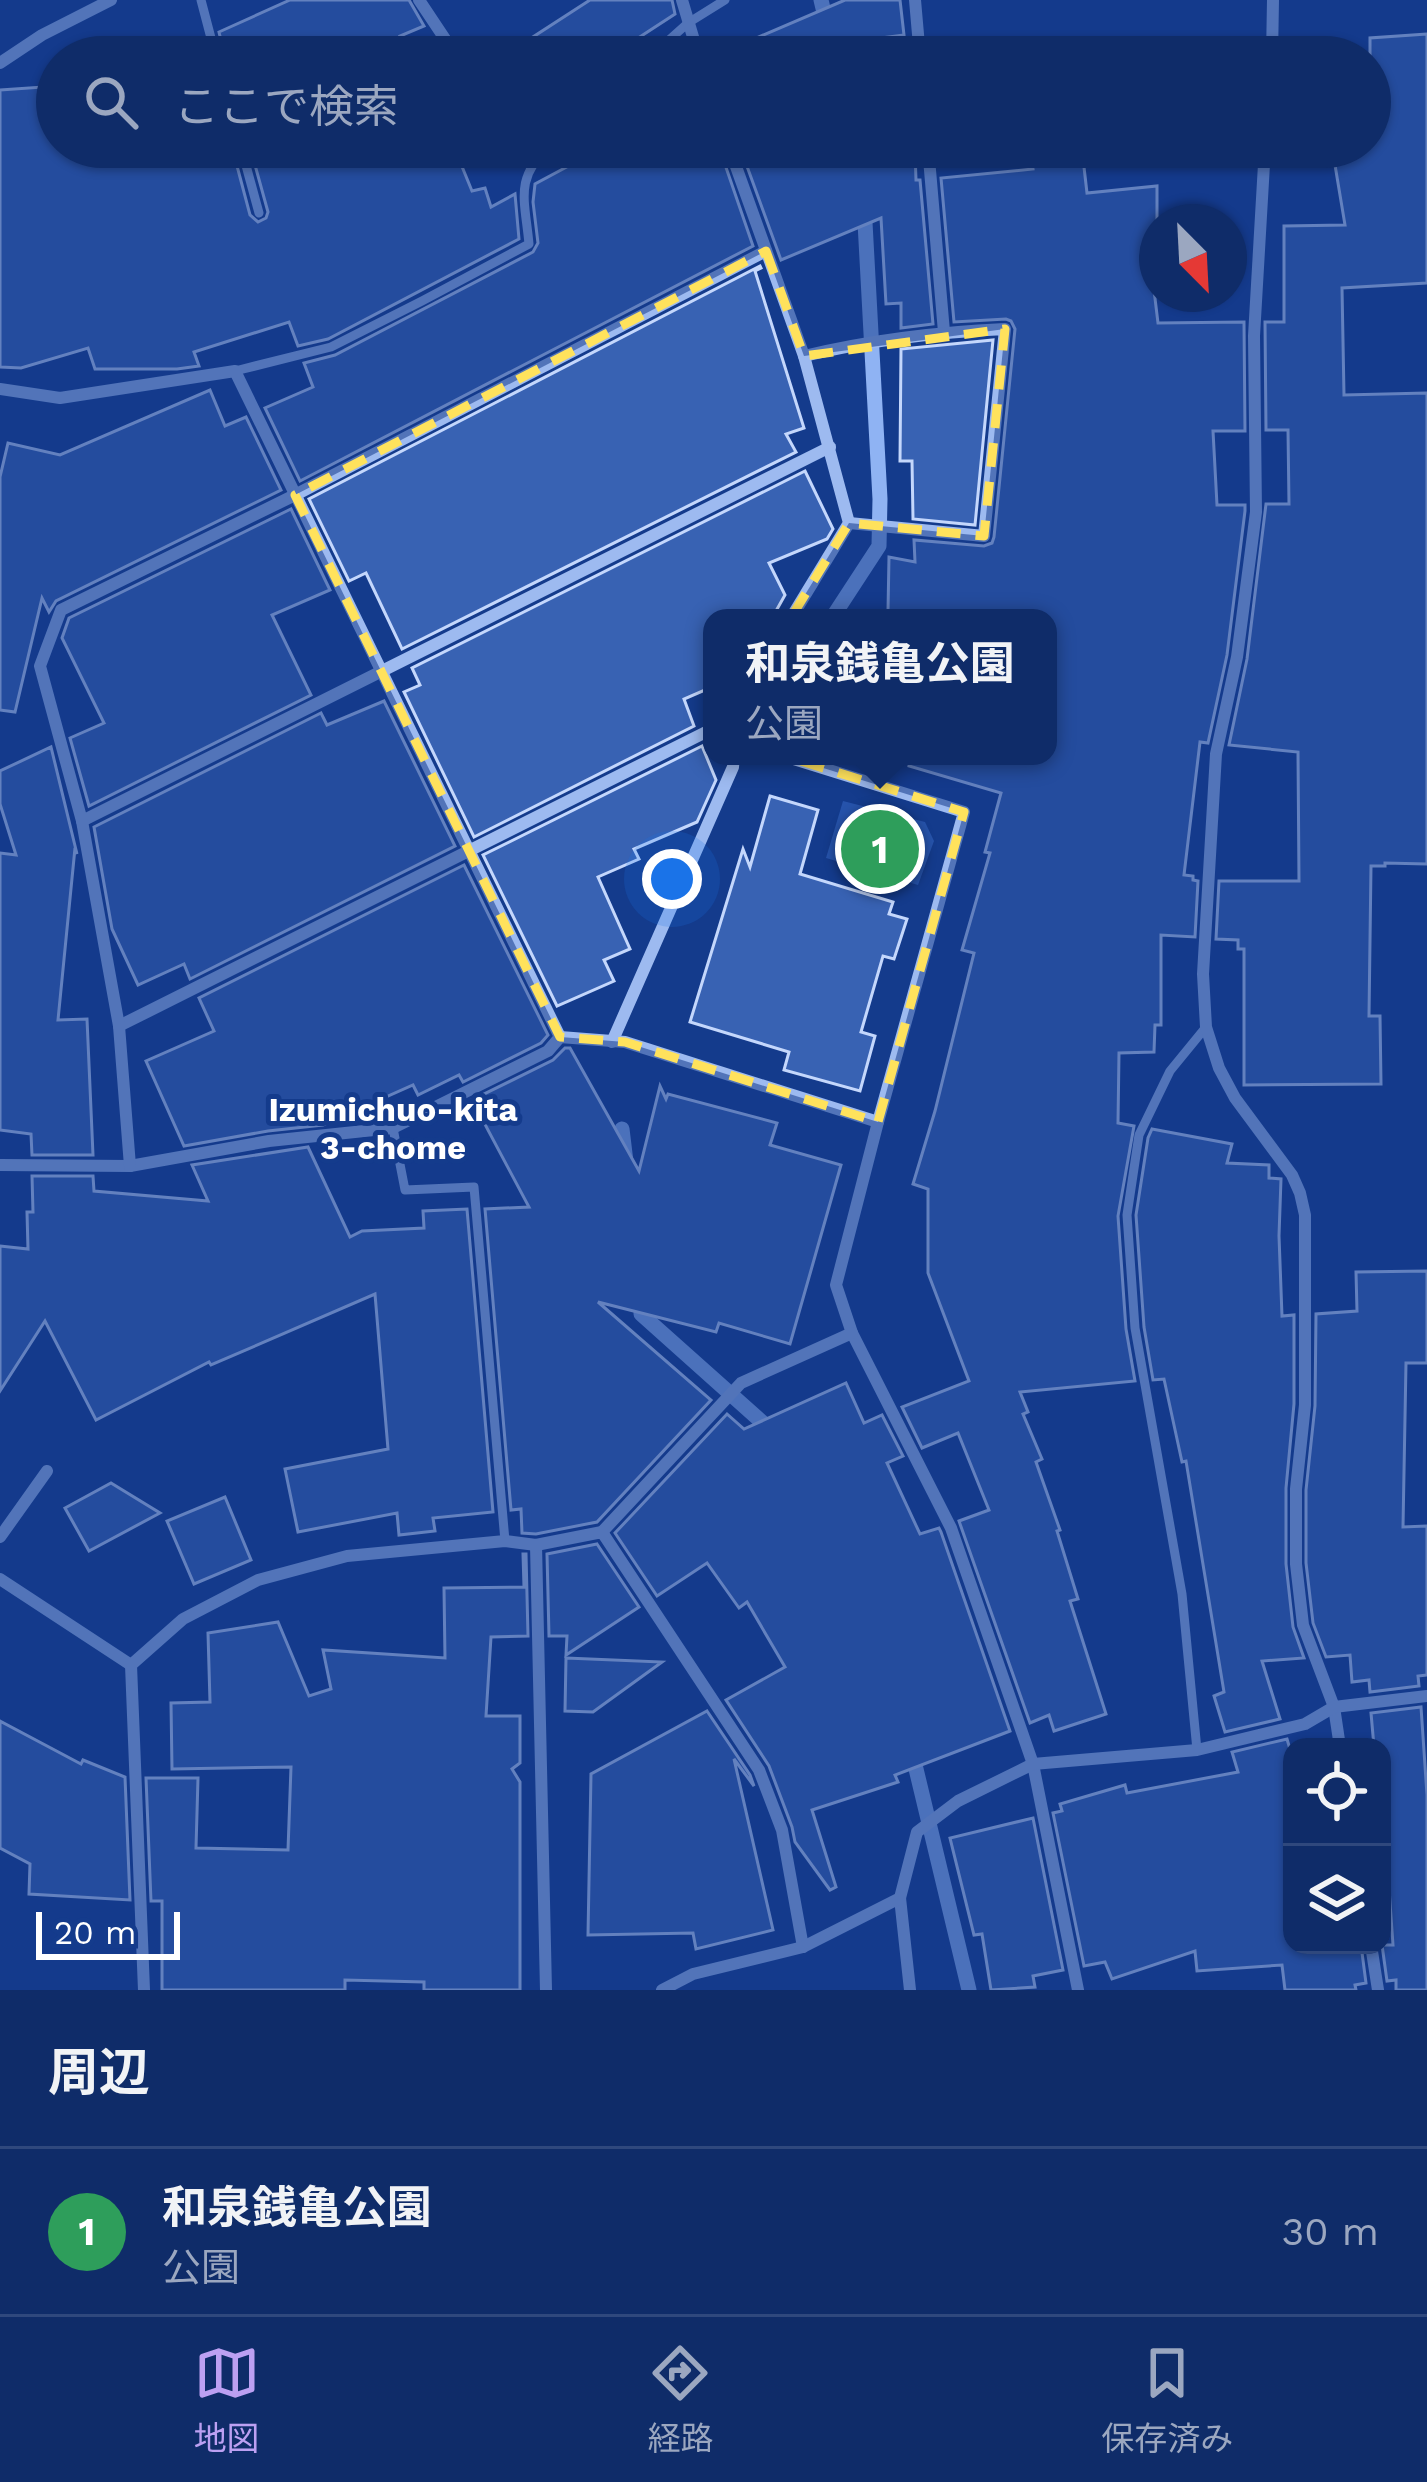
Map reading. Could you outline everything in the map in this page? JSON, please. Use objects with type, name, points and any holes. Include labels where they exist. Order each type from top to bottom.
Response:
[{"type":"street","points":[[40,36],[111,0]]},
{"type":"street","points":[[419,0],[443,36]]},
{"type":"street","points":[[682,0],[692,36]]},
{"type":"street","points":[[915,0],[918,36]]},
{"type":"street","points":[[1272,36],[1273,0]]},
{"type":"street","points":[[0,63],[36,39]]},
{"type":"street","points":[[736,168],[804,356],[849,523],[796,609]]},
{"type":"street","points":[[930,168],[944,332]]},
{"type":"street","points":[[1264,168],[1254,335],[1256,512],[1237,657],[1216,754],[1203,974],[1206,1028],[1219,1068],[1235,1098],[1292,1175],[1305,1215],[1305,1406],[1296,1489],[1296,1564],[1303,1625],[1334,1707],[1339,1738]]},
{"type":"street","points":[[130,1166],[119,1026],[82,821],[40,666],[61,610],[766,251]]},
{"type":"street","points":[[804,356],[899,338],[1005,329],[984,536],[849,523]]},
{"type":"street","points":[[0,389],[60,398],[235,371],[560,1037]]},
{"type":"street","points":[[82,821],[830,447]]},
{"type":"street","points":[[119,1026],[703,733]]},
{"type":"street","points":[[618,1042],[733,765]]},
{"type":"street","points":[[813,765],[964,812],[836,1285],[852,1333],[951,1528],[1033,1764],[1078,1990]]},
{"type":"street","points":[[560,1037],[618,1042],[878,1121]]},
{"type":"street","points":[[0,1165],[130,1166],[393,1127],[548,1051],[560,1037]]},
{"type":"street","points":[[130,1665],[183,1618],[257,1580],[346,1556],[505,1541],[536,1545],[602,1532],[741,1383],[852,1333]]},
{"type":"street","points":[[0,1537],[47,1471]]},
{"type":"street","points":[[602,1532],[759,1770],[782,1831],[802,1947]]},
{"type":"street","points":[[536,1545],[546,1990]]},
{"type":"street","points":[[0,1579],[130,1665]]},
{"type":"street","points":[[130,1665],[144,1990]]},
{"type":"street","points":[[910,1990],[900,1898],[917,1832],[958,1802],[1033,1764],[1197,1750],[1305,1724],[1334,1707],[1427,1696]]},
{"type":"street","points":[[662,1990],[693,1975],[802,1947],[900,1898]]},
{"type":"street","points":[[1372,1954],[1378,1990]]},
{"type":"lane","points":[[201,0],[210,36]]},
{"type":"lane","points":[[673,36],[725,0]]},
{"type":"lane","points":[[247,168],[259,213]]},
{"type":"lane","points":[[235,371],[331,346],[529,244],[524,185],[529,168]]},
{"type":"lane","points":[[1197,1750],[1181,1594],[1136,1328],[1127,1215],[1139,1135],[1170,1071],[1206,1028]]},
{"type":"lane","points":[[393,1127],[405,1190],[474,1186],[505,1541]]},
{"type":"highlighted area","points":[[766,251],[804,356],[1005,329],[984,536],[849,523],[736,707],[737,741],[964,812],[878,1122],[625,1042],[560,1037],[295,495]]},
{"type":"shaded area","points":[[843,801],[925,822],[934,841],[918,885],[826,858]]},
{"type":"building","points":[[290,0],[409,0],[424,26],[400,36],[220,36],[219,32]]},
{"type":"building","points":[[590,0],[672,0],[675,14],[641,36],[534,36]]},
{"type":"building","points":[[845,0],[900,0],[904,35],[761,36]]},
{"type":"building","points":[[1427,34],[1427,283],[1342,288],[1344,395],[1427,393],[1427,864],[1371,866],[1369,1016],[1380,1016],[1381,1084],[1244,1085],[1244,949],[1238,949],[1238,940],[1216,939],[1219,881],[1299,881],[1298,752],[1229,745],[1247,659],[1266,504],[1289,504],[1288,430],[1266,430],[1265,322],[1284,322],[1284,226],[1345,225],[1336,168],[1391,168],[1391,37]]},
{"type":"building","points":[[36,87],[36,168],[238,168],[250,215],[258,222],[268,212],[256,168],[463,168],[472,191],[485,188],[491,207],[515,194],[519,239],[328,339],[298,346],[289,322],[194,352],[199,366],[95,369],[88,348],[21,368],[0,367],[0,90]]},
{"type":"building","points":[[565,168],[726,168],[753,246],[300,481],[265,408],[313,387],[304,363],[335,355],[533,252],[538,243],[535,184]]},
{"type":"building","points":[[748,168],[916,168],[933,324],[901,328],[901,303],[886,304],[881,218],[781,260]]},
{"type":"building","points":[[1084,168],[1087,193],[1157,186],[1157,204],[1139,204],[1139,312],[1157,312],[1158,323],[1244,322],[1245,431],[1213,431],[1217,505],[1245,505],[1245,511],[1227,655],[1208,743],[1200,742],[1184,875],[1198,881],[1195,937],[1161,935],[1161,1025],[1155,1025],[1154,1052],[1119,1053],[1118,1123],[1134,1126],[1118,1216],[1126,1329],[1135,1381],[1020,1392],[1078,1599],[1070,1601],[1106,1714],[1054,1731],[1049,1715],[1030,1723],[959,1521],[989,1510],[958,1433],[922,1448],[902,1407],[969,1381],[928,1273],[928,1189],[913,1184],[974,953],[962,950],[990,853],[985,852],[1001,793],[909,765],[1057,765],[1057,609],[888,609],[889,557],[915,562],[914,540],[984,546],[994,537],[1015,329],[1006,319],[954,322],[941,178]]},
{"type":"building","points":[[760,266],[755,271],[804,428],[786,434],[796,452],[402,649],[366,573],[349,581],[309,499]]},
{"type":"building","points":[[993,340],[975,525],[913,519],[912,461],[900,461],[901,349]]},
{"type":"building","points":[[210,390],[225,426],[246,417],[281,490],[56,601],[49,612],[42,598],[15,712],[0,710],[0,477],[8,443],[60,455]]},
{"type":"building","points":[[805,471],[833,529],[827,539],[769,563],[785,595],[777,609],[703,609],[703,691],[684,699],[694,726],[474,837],[404,692],[420,685],[412,668]]},
{"type":"building","points":[[291,509],[330,590],[272,615],[311,695],[89,806],[70,738],[104,723],[62,638],[69,618]]},
{"type":"building","points":[[384,701],[455,846],[190,979],[184,964],[138,985],[112,929],[94,827],[321,713],[327,725]]},
{"type":"building","points":[[702,746],[703,765],[710,765],[716,780],[697,822],[634,849],[639,859],[598,877],[630,949],[604,960],[614,981],[557,1006],[483,855]]},
{"type":"building","points":[[51,747],[77,854],[75,848],[58,1020],[87,1019],[93,1155],[32,1155],[31,1134],[0,1130],[0,853],[16,855],[0,804],[0,771]]},
{"type":"building","points":[[770,796],[818,810],[800,874],[893,902],[889,914],[907,919],[894,959],[883,956],[861,1032],[875,1036],[860,1091],[784,1070],[789,1052],[690,1022],[743,849],[750,867]]},
{"type":"building","points":[[464,865],[548,1035],[541,1043],[463,1082],[459,1075],[418,1095],[413,1085],[323,1125],[184,1146],[146,1061],[214,1031],[199,998]]},
{"type":"building","points":[[570,1048],[639,1171],[660,1086],[666,1099],[668,1094],[777,1123],[770,1145],[841,1165],[790,1344],[719,1323],[716,1332],[598,1302],[711,1400],[597,1522],[522,1533],[521,1509],[511,1510],[485,1209],[529,1207],[472,1100],[553,1060]]},
{"type":"building","points":[[1152,1129],[1232,1144],[1227,1163],[1269,1165],[1269,1178],[1281,1179],[1282,1316],[1294,1315],[1286,1564],[1293,1627],[1304,1658],[1262,1661],[1280,1719],[1225,1732],[1214,1696],[1224,1692],[1186,1461],[1182,1462],[1164,1379],[1153,1380],[1144,1327],[1136,1215]]},
{"type":"building","points":[[308,1147],[350,1237],[362,1231],[424,1228],[423,1211],[467,1209],[493,1512],[433,1518],[435,1531],[399,1535],[397,1513],[298,1532],[285,1469],[388,1449],[375,1294],[209,1362],[96,1420],[45,1321],[0,1391],[0,1246],[28,1249],[32,1176],[93,1176],[94,1191],[208,1201],[192,1165]]},
{"type":"building","points":[[1427,1271],[1427,1363],[1406,1363],[1403,1527],[1427,1526],[1427,1675],[1418,1676],[1419,1686],[1370,1692],[1369,1680],[1352,1682],[1350,1655],[1326,1657],[1313,1623],[1306,1563],[1306,1490],[1315,1406],[1316,1314],[1357,1311],[1356,1272]]},
{"type":"building","points":[[846,1383],[864,1423],[882,1415],[903,1456],[887,1463],[920,1534],[939,1528],[941,1532],[1010,1731],[895,1775],[898,1782],[812,1810],[836,1887],[830,1890],[795,1842],[769,1766],[726,1700],[785,1667],[747,1602],[739,1608],[707,1563],[657,1596],[615,1533],[727,1414],[744,1429]]},
{"type":"building","points":[[111,1483],[160,1513],[89,1551],[65,1508]]},
{"type":"building","points":[[225,1497],[251,1560],[194,1584],[167,1521]]},
{"type":"building","points":[[597,1544],[639,1607],[566,1655],[567,1636],[549,1636],[547,1554]]},
{"type":"building","points":[[523,1554],[528,1636],[491,1637],[486,1716],[520,1716],[520,1763],[512,1769],[520,1782],[520,1990],[424,1990],[424,1982],[345,1980],[345,1990],[162,1990],[162,1901],[151,1901],[146,1778],[198,1778],[196,1848],[288,1850],[291,1767],[172,1769],[171,1703],[210,1702],[208,1633],[278,1622],[309,1696],[331,1689],[323,1650],[445,1658],[444,1588],[524,1587]]},
{"type":"building","points":[[566,1658],[662,1662],[593,1712],[565,1711]]},
{"type":"building","points":[[1421,1707],[1427,1795],[1427,1990],[1396,1990],[1396,1980],[1387,1981],[1383,1954],[1391,1954],[1393,1945],[1391,1738],[1373,1738],[1371,1713]]},
{"type":"building","points":[[707,1711],[754,1786],[734,1759],[773,1930],[696,1949],[693,1933],[588,1935],[591,1774]]},
{"type":"building","points":[[0,1721],[81,1764],[83,1760],[125,1777],[130,1900],[29,1894],[30,1864],[0,1848]]},
{"type":"building","points":[[1283,1740],[1283,1954],[1362,1954],[1366,1983],[1355,1985],[1356,1990],[1285,1990],[1282,1965],[1197,1971],[1195,1951],[1112,1979],[1105,1962],[1084,1966],[1053,1813],[1062,1811],[1060,1804],[1125,1785],[1127,1793],[1238,1772],[1232,1752]]},
{"type":"building","points":[[1033,1818],[1063,1970],[1033,1976],[1035,1987],[991,1990],[982,1934],[974,1935],[950,1838]]},
{"type":"waterway","points":[[821,0],[831,36]]},
{"type":"waterway","points":[[838,609],[879,546],[864,204]]},
{"type":"waterway","points":[[622,1129],[626,1162]]},
{"type":"waterway","points":[[642,1292],[641,1314],[772,1431]]},
{"type":"waterway","points":[[911,1748],[969,1990]]},
{"type":"place","name":"和泉銭亀公園","points":[[880,849]]},
{"type":"district","name":"Izumichuo-kita 3-chome","points":[[393,1128]]}]
